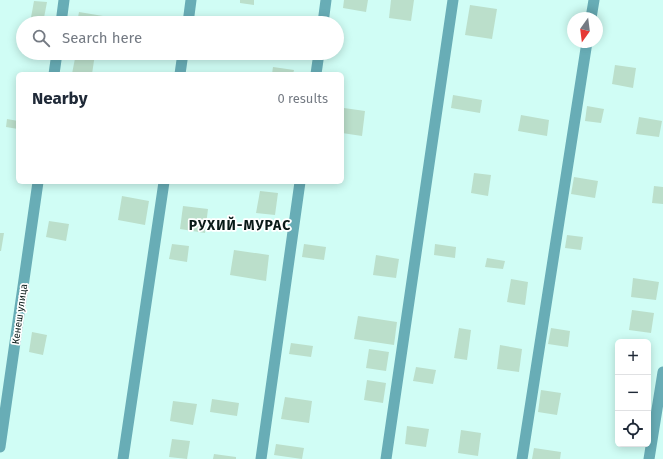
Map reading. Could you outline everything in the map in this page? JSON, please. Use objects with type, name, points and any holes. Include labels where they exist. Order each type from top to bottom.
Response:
[{"type":"street","points":[[62,16],[64,0]]},
{"type":"street","points":[[189,16],[191,0]]},
{"type":"street","points":[[324,16],[326,0]]},
{"type":"street","points":[[386,459],[453,0]]},
{"type":"street","points":[[592,12],[594,0]]},
{"type":"street","points":[[522,459],[586,48]]},
{"type":"street","points":[[54,72],[56,60]]},
{"type":"street","points":[[180,72],[182,60]]},
{"type":"street","points":[[316,72],[318,60]]},
{"type":"street","name":"Кенеш улица","points":[[0,447],[38,184]]},
{"type":"street","points":[[123,459],[164,184]]},
{"type":"street","points":[[261,459],[300,184]]},
{"type":"street","points":[[649,459],[663,372]]},
{"type":"building","points":[[240,0],[254,0],[254,5],[240,3]]},
{"type":"building","points":[[344,0],[368,0],[366,12],[343,8]]},
{"type":"building","points":[[391,0],[414,0],[411,21],[389,18]]},
{"type":"building","points":[[34,1],[47,2],[44,16],[31,16]]},
{"type":"building","points":[[470,5],[497,9],[492,39],[465,35]]},
{"type":"building","points":[[79,12],[103,16],[78,16]]},
{"type":"building","points":[[75,60],[94,60],[92,72],[72,72]]},
{"type":"building","points":[[615,65],[636,68],[633,88],[612,84]]},
{"type":"building","points":[[273,67],[294,70],[294,72],[272,72]]},
{"type":"building","points":[[453,95],[482,100],[480,113],[451,108]]},
{"type":"building","points":[[587,106],[604,109],[601,123],[585,121]]},
{"type":"building","points":[[344,108],[365,111],[362,136],[344,133]]},
{"type":"building","points":[[521,115],[549,120],[547,136],[518,131]]},
{"type":"building","points":[[639,117],[662,121],[659,137],[636,134]]},
{"type":"building","points":[[7,119],[16,121],[16,129],[6,127]]},
{"type":"building","points":[[474,173],[491,175],[488,196],[471,193]]},
{"type":"building","points":[[574,177],[598,181],[595,198],[571,194]]},
{"type":"building","points":[[654,186],[663,187],[663,204],[652,203]]},
{"type":"building","points":[[260,191],[278,193],[275,215],[256,213]]},
{"type":"building","points":[[122,196],[149,201],[145,225],[118,220]]},
{"type":"building","points":[[183,206],[208,209],[205,233],[180,229]]},
{"type":"building","points":[[49,221],[69,224],[66,241],[46,237]]},
{"type":"building","points":[[0,233],[4,233],[1,251],[0,251]]},
{"type":"building","points":[[567,235],[583,237],[581,250],[565,248]]},
{"type":"building","points":[[172,244],[189,246],[187,262],[169,259]]},
{"type":"building","points":[[304,244],[326,247],[324,260],[302,257]]},
{"type":"building","points":[[435,244],[456,247],[455,258],[434,255]]},
{"type":"building","points":[[234,250],[269,255],[266,281],[230,275]]},
{"type":"building","points":[[376,255],[399,259],[396,278],[373,275]]},
{"type":"building","points":[[487,258],[505,261],[503,269],[485,267]]},
{"type":"building","points":[[633,278],[659,282],[656,300],[631,297]]},
{"type":"building","points":[[511,279],[528,282],[525,305],[507,302]]},
{"type":"building","points":[[632,310],[654,313],[651,333],[629,330]]},
{"type":"building","points":[[358,316],[397,322],[394,345],[354,339]]},
{"type":"building","points":[[459,328],[471,330],[467,360],[454,358]]},
{"type":"building","points":[[551,328],[570,331],[568,347],[548,344]]},
{"type":"building","points":[[32,332],[47,335],[43,355],[29,352]]},
{"type":"building","points":[[291,343],[313,346],[311,357],[289,354]]},
{"type":"building","points":[[500,345],[522,349],[519,372],[497,369]]},
{"type":"building","points":[[369,349],[389,352],[386,371],[366,368]]},
{"type":"building","points":[[416,367],[436,370],[433,384],[413,381]]},
{"type":"building","points":[[367,380],[386,383],[383,403],[364,400]]},
{"type":"building","points":[[541,390],[561,393],[557,415],[538,412]]},
{"type":"building","points":[[285,397],[312,401],[309,423],[281,419]]},
{"type":"building","points":[[212,399],[239,403],[237,416],[210,412]]},
{"type":"building","points":[[173,401],[197,404],[193,425],[170,421]]},
{"type":"building","points":[[407,426],[429,429],[426,447],[405,444]]},
{"type":"building","points":[[461,430],[481,433],[478,456],[458,453]]},
{"type":"building","points":[[172,439],[190,441],[187,459],[169,457]]},
{"type":"building","points":[[276,444],[304,448],[302,459],[274,455]]},
{"type":"building","points":[[534,448],[561,452],[560,459],[532,459]]},
{"type":"building","points":[[214,454],[236,457],[236,459],[213,459]]},
{"type":"district","name":"РУХИЙ-МУРАС","points":[[240,225]]}]
